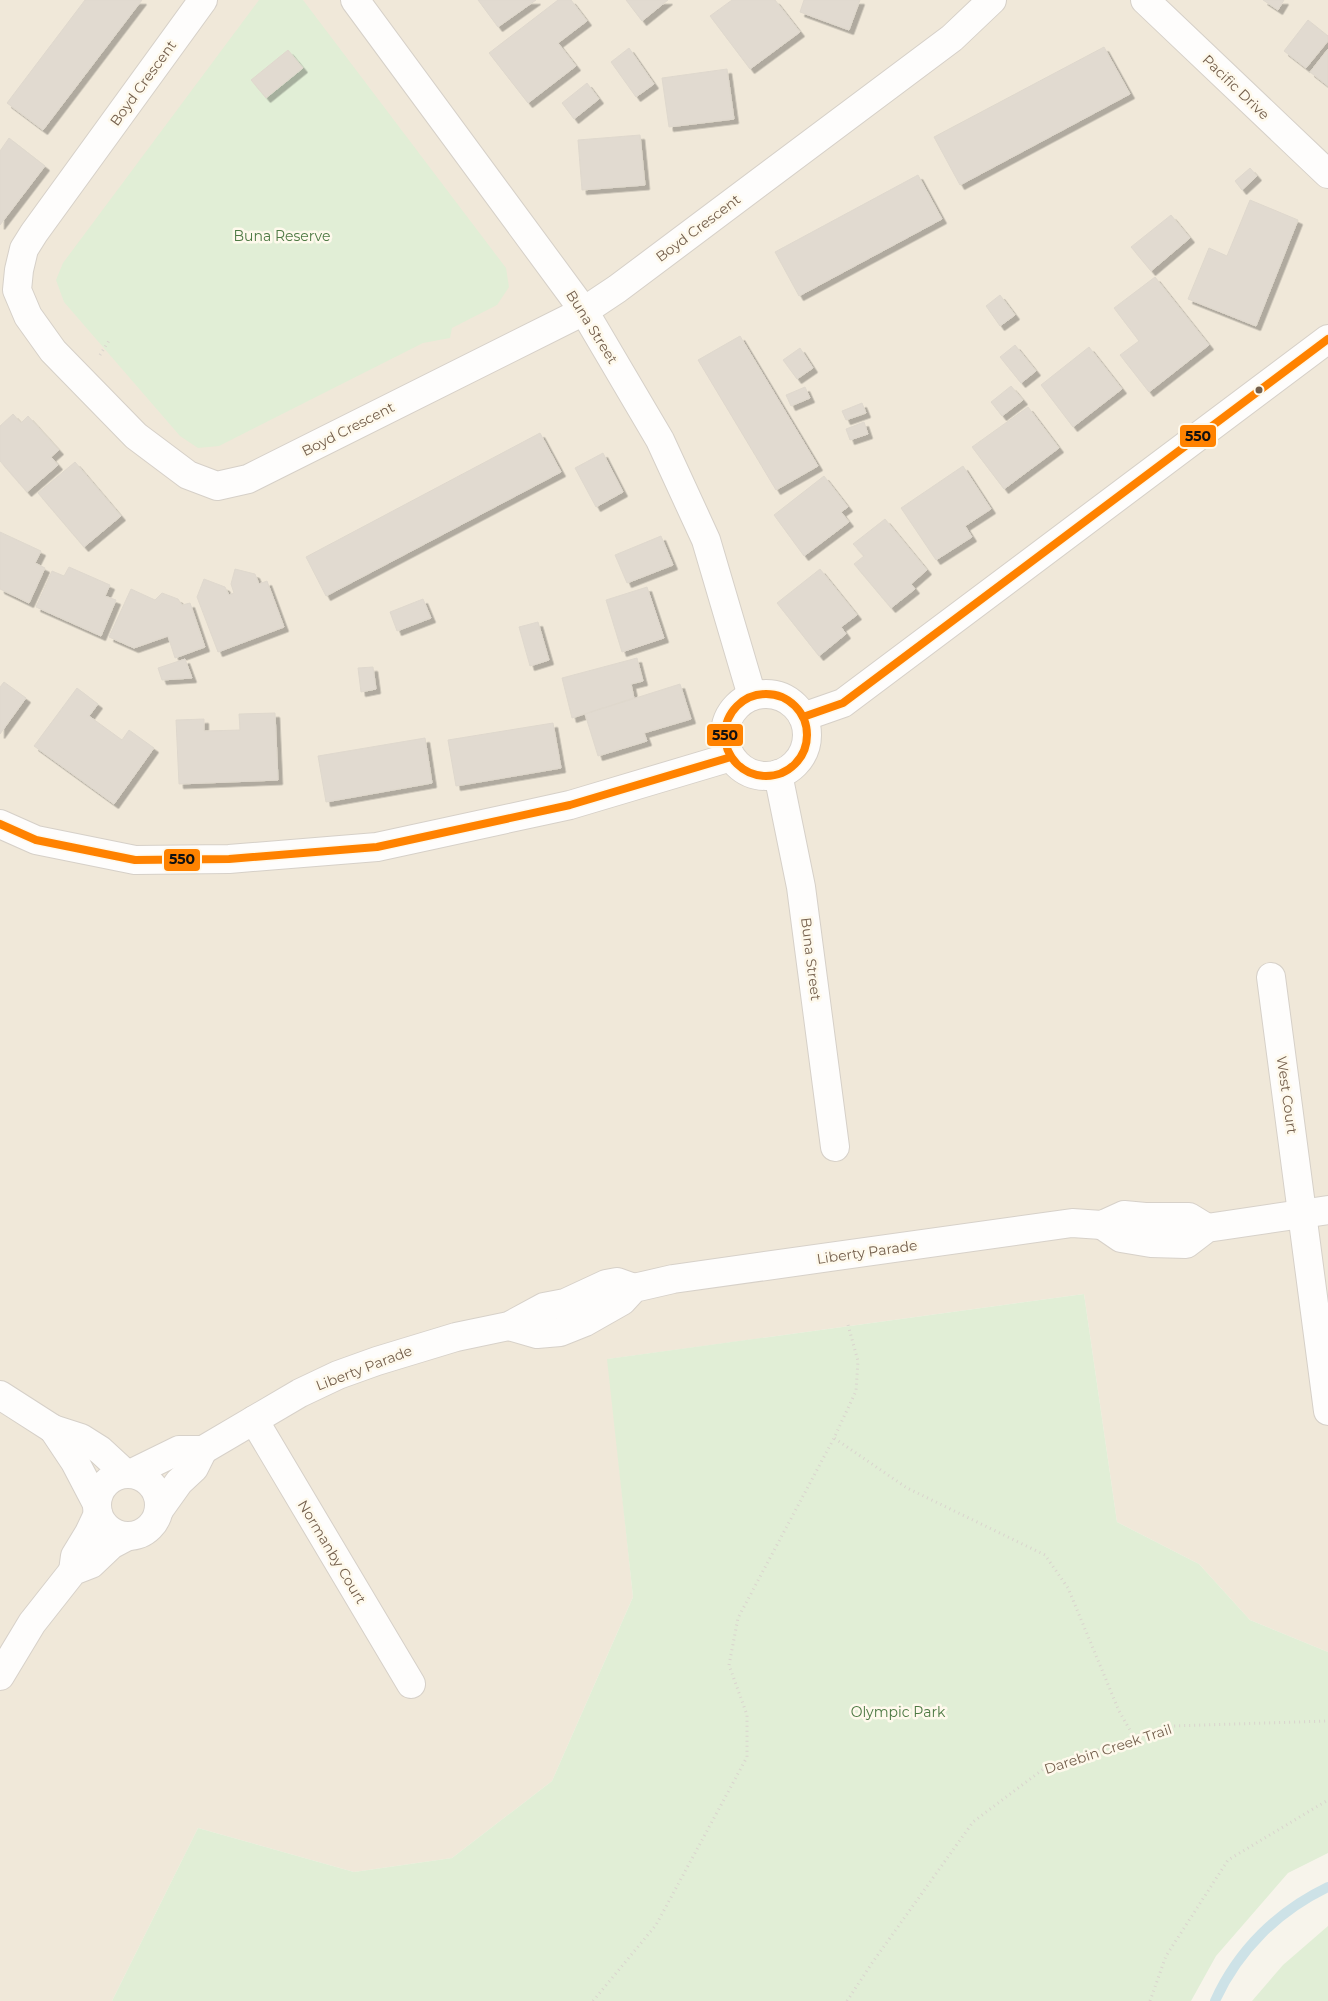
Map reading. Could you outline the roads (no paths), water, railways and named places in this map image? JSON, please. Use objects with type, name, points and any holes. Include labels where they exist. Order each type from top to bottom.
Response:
[{"type":"street","name":"Boyd Crescent","points":[[203,0],[34,233],[24,249],[17,290],[28,316],[53,351],[136,436],[188,475],[217,486],[248,479],[584,311],[617,289],[952,38],[992,0]]},
{"type":"street","name":"Buna Street","points":[[355,0],[584,311],[660,440],[706,540],[752,696]]},
{"type":"street","name":"Pacific Drive","points":[[1145,0],[1328,174]]},
{"type":"street","points":[[803,717],[843,702],[1328,338]]},
{"type":"street","points":[[776,695],[787,699],[803,717],[807,731],[806,744],[800,757],[790,768],[778,774],[764,776],[751,773],[740,767],[731,757],[726,746],[724,733],[726,721],[732,710],[741,701],[752,696],[776,695]]},
{"type":"street","points":[[0,824],[36,840],[135,860],[229,859],[377,847],[570,805],[731,757]]},
{"type":"street","name":"Buna Street","points":[[778,774],[801,887],[835,1146]]},
{"type":"street","name":"West Court","points":[[1270,977],[1315,1212],[1328,1411]]},
{"type":"street","name":"Liberty Parade","points":[[128,1474],[179,1450],[203,1450],[338,1375],[377,1361],[456,1337],[509,1326],[537,1334],[560,1332],[606,1311],[622,1301],[634,1288],[673,1279],[1072,1224],[1102,1225],[1121,1238],[1151,1243],[1186,1244],[1207,1228],[1315,1212]]},
{"type":"street","points":[[0,1395],[53,1429],[81,1438],[100,1450],[128,1474],[146,1480],[157,1494],[159,1510],[151,1526],[137,1535],[128,1536],[113,1532],[106,1527],[74,1462],[53,1429]]},
{"type":"street","name":"Normanby Court","points":[[254,1420],[412,1684]]},
{"type":"street","name":"Liberty Parade","points":[[159,1510],[179,1482],[194,1468],[203,1450]]},
{"type":"street","points":[[73,1571],[75,1556],[89,1533],[98,1509],[100,1493],[106,1483],[116,1477],[128,1474]]},
{"type":"street","points":[[0,1676],[32,1623],[73,1571],[91,1564],[111,1545],[128,1536]]},
{"type":"waterway","points":[[1215,2001],[1235,1965],[1261,1934],[1292,1908],[1328,1887]]},
{"type":"park label","name":"Buna Reserve","points":[[282,236]]},
{"type":"park label","name":"Olympic Park","points":[[898,1712]]}]
